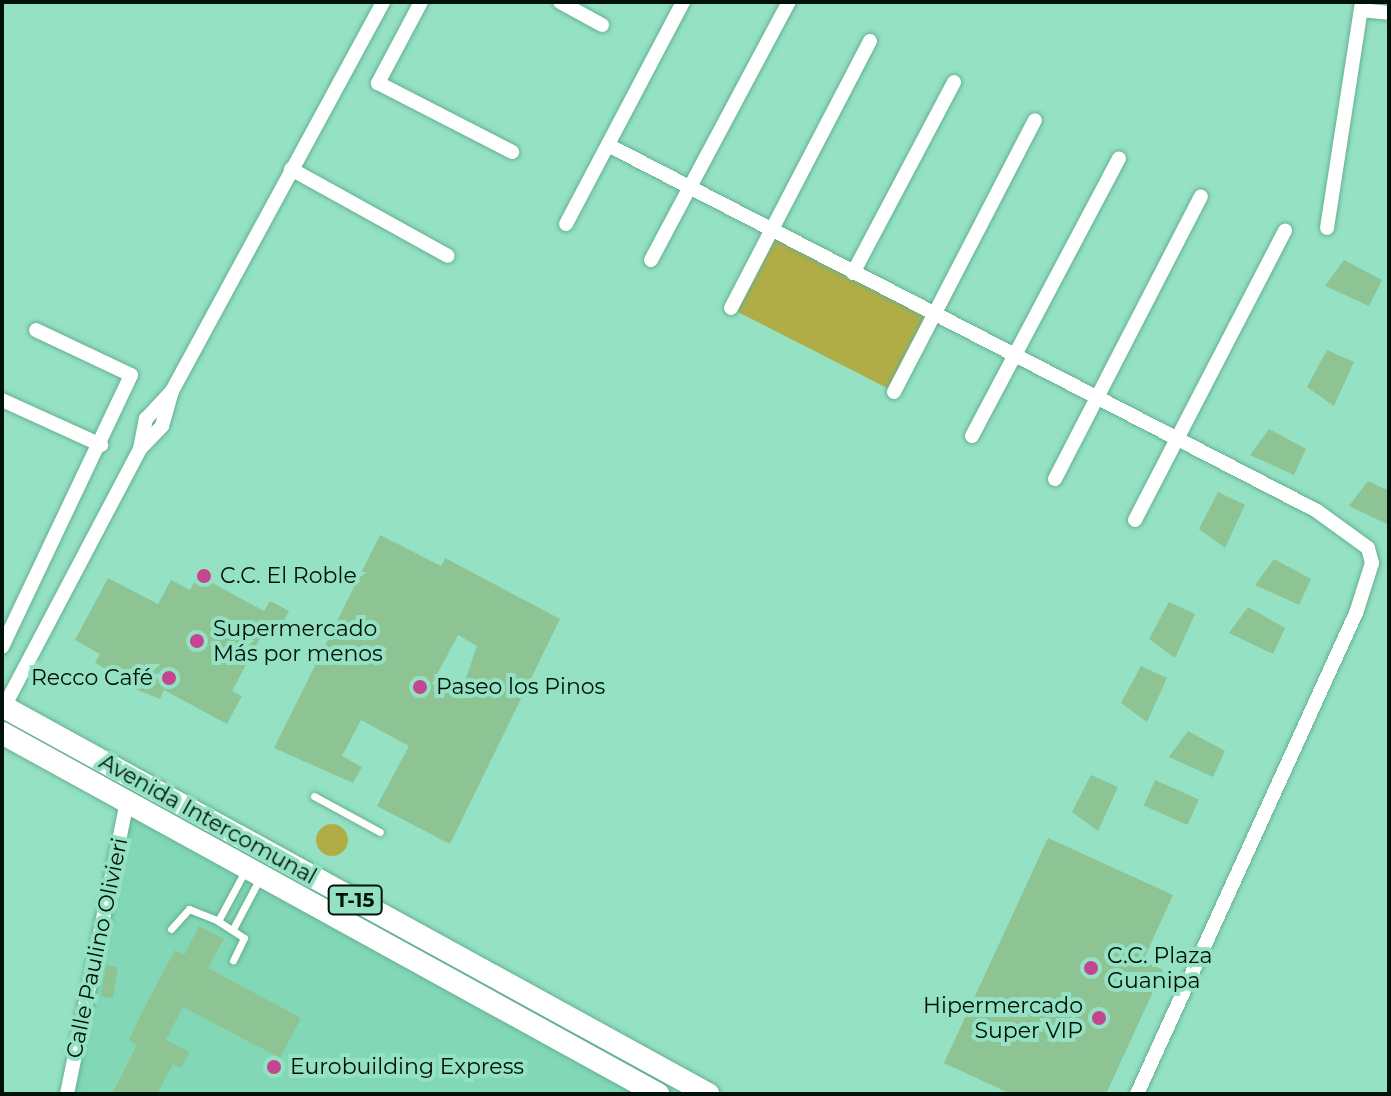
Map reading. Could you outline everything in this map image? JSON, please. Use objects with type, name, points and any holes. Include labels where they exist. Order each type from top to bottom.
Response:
[{"type":"main road","name":"Avenida Intercomunal","points":[[3,707],[708,1094]]},
{"type":"main road","name":"Avenida Intercomunal","points":[[4,739],[127,801],[658,1094]]},
{"type":"street","points":[[3,707],[140,449],[146,419],[172,391],[383,2]]},
{"type":"street","points":[[401,2],[419,6],[378,83],[512,152]]},
{"type":"street","points":[[560,2],[602,25]]},
{"type":"street","points":[[566,224],[683,2]]},
{"type":"street","points":[[651,260],[789,2]]},
{"type":"street","points":[[1327,228],[1362,6],[1389,13]]},
{"type":"street","points":[[731,308],[870,41]]},
{"type":"street","points":[[853,273],[954,82]]},
{"type":"street","points":[[894,392],[1035,120]]},
{"type":"street","points":[[608,145],[1352,531],[1372,563],[1328,677],[1137,1094]]},
{"type":"street","points":[[972,436],[1119,158]]},
{"type":"street","points":[[291,169],[448,256]]},
{"type":"street","points":[[1055,479],[1201,196]]},
{"type":"street","points":[[1135,520],[1285,231]]},
{"type":"street","points":[[2,647],[101,445],[131,375],[36,330]]},
{"type":"street","points":[[2,400],[101,445]]},
{"type":"street","name":"Calle Paulino Olivieri","points":[[67,1094],[127,801]]},
{"type":"lane","points":[[314,796],[380,832]]},
{"type":"lane","points":[[218,921],[254,871]]},
{"type":"lane","points":[[233,929],[254,871]]},
{"type":"lane","points":[[171,929],[189,909],[218,921],[244,938],[233,961]]},
{"type":"shaded area","points":[[771,230],[934,313],[894,391],[731,308]]},
{"type":"shaded area","points":[[133,794],[678,1094],[72,1094]]},
{"type":"shaded area","points":[[332,824],[343,829],[348,840],[343,851],[332,856],[321,851],[316,840],[321,829]]},
{"type":"building","points":[[1344,260],[1382,280],[1369,306],[1325,286]]},
{"type":"building","points":[[1327,350],[1354,362],[1334,406],[1307,387]]},
{"type":"building","points":[[1269,429],[1306,449],[1294,475],[1250,455]]},
{"type":"building","points":[[1368,481],[1389,491],[1389,525],[1349,506]]},
{"type":"building","points":[[1218,492],[1245,505],[1225,548],[1199,529]]},
{"type":"building","points":[[380,535],[441,566],[445,558],[560,619],[450,844],[377,806],[409,746],[361,720],[342,756],[362,767],[353,783],[274,748]],"holes":[[[458,635],[477,646],[459,699],[432,684]]]},
{"type":"building","points":[[1274,559],[1311,579],[1299,605],[1255,585]]},
{"type":"building","points":[[198,575],[264,611],[270,601],[289,611],[275,639],[263,633],[232,691],[242,696],[227,724],[164,690],[160,699],[115,681],[118,676],[95,663],[100,654],[75,640],[108,578],[158,604],[171,580],[190,590]]},
{"type":"building","points":[[1169,602],[1195,614],[1175,658],[1149,639]]},
{"type":"building","points":[[1248,607],[1285,628],[1273,654],[1229,633]]},
{"type":"building","points":[[1141,666],[1167,678],[1147,722],[1121,703]]},
{"type":"building","points":[[1188,731],[1225,751],[1213,777],[1169,757]]},
{"type":"building","points":[[1091,775],[1118,787],[1098,831],[1072,812]]},
{"type":"building","points":[[1155,780],[1199,800],[1187,825],[1144,806]]},
{"type":"building","points":[[1048,838],[1173,895],[1143,961],[1163,970],[1106,1094],[1011,1094],[944,1063]]},
{"type":"building","points":[[199,926],[224,939],[208,968],[301,1018],[280,1058],[183,1007],[166,1040],[190,1052],[181,1068],[173,1064],[157,1094],[112,1094],[137,1045],[129,1040],[142,1012],[175,950],[184,955]]},
{"type":"building","points":[[106,965],[118,967],[113,998],[101,997]]},
{"type":"place","name":"C.C. El Roble","points":[[204,576]]},
{"type":"place","name":"Supermercado Más por menos","points":[[197,641]]},
{"type":"place","name":"Recco Café","points":[[169,678]]},
{"type":"place","name":"Paseo los Pinos","points":[[420,687]]},
{"type":"place","name":"C.C. Plaza Guanipa","points":[[1091,968]]},
{"type":"place","name":"Hipermercado Super VIP","points":[[1099,1018]]},
{"type":"place","name":"Eurobuilding Express","points":[[274,1067]]}]
